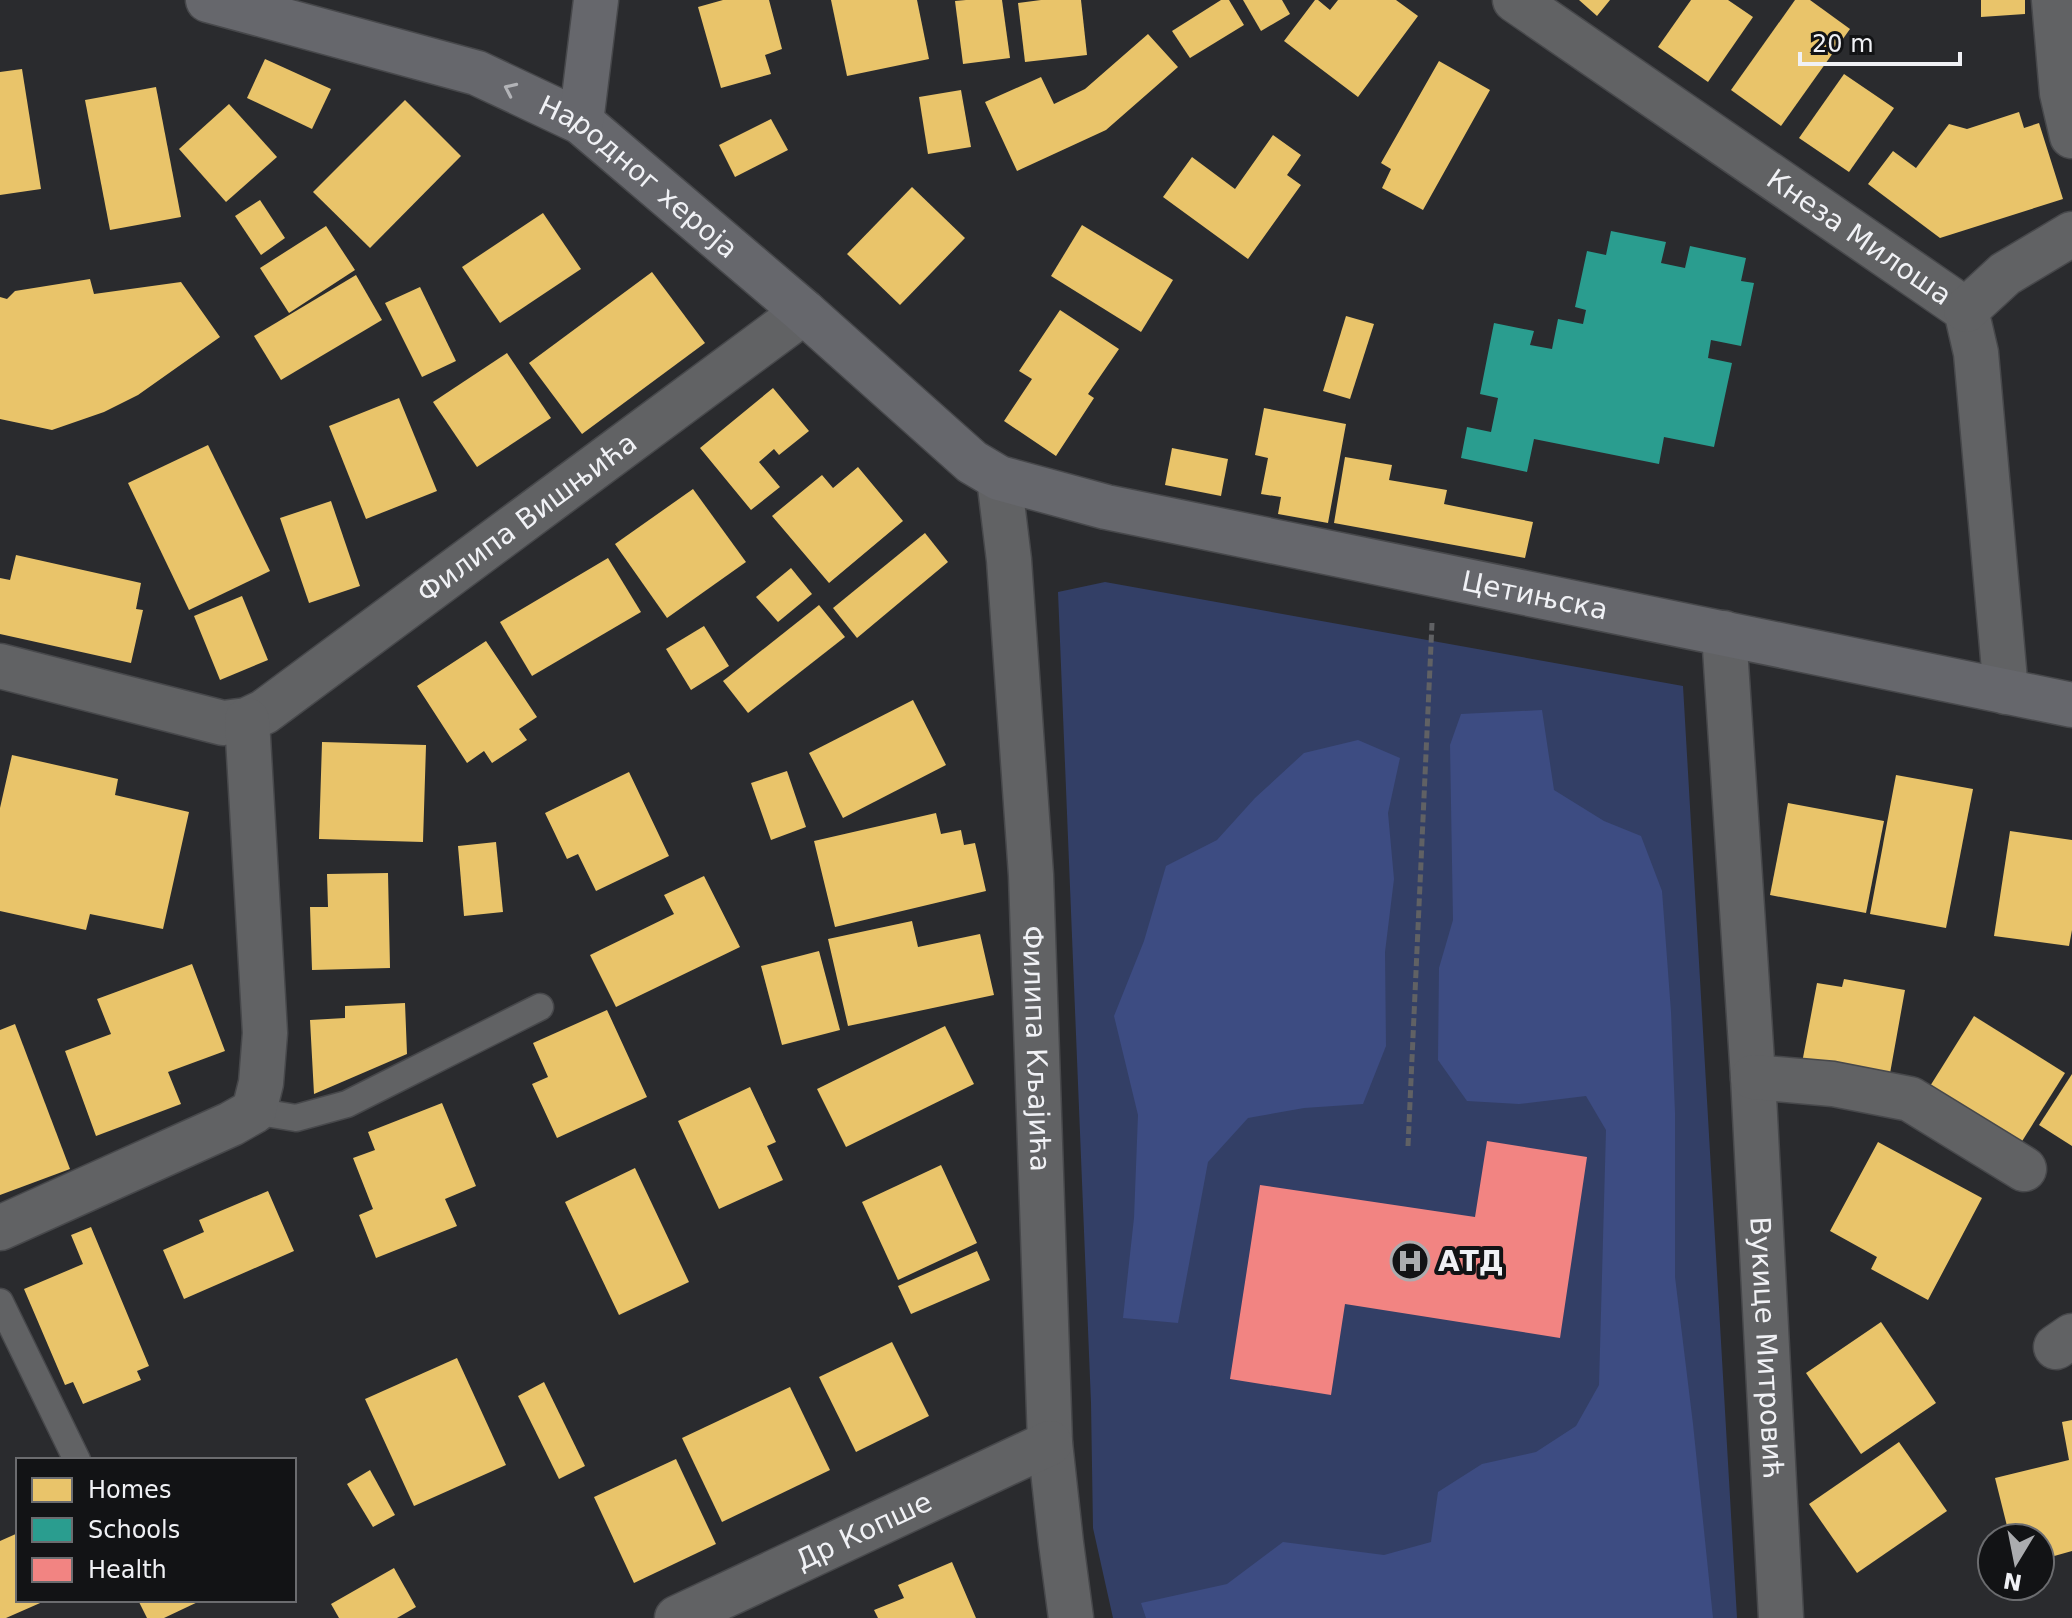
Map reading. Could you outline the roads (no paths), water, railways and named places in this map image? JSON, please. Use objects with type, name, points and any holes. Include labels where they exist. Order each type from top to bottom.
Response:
[{"type":"street","name":"Народног хероја","points":[[208,0],[477,73],[581,122],[804,312],[972,462],[999,478]]},
{"type":"street","points":[[581,122],[596,0]]},
{"type":"street","name":"Кнеза Милоша","points":[[1515,0],[1966,310],[1976,353],[2006,692]]},
{"type":"street","points":[[2054,0],[2062,93],[2072,136]]},
{"type":"street","points":[[1966,310],[2005,274],[2072,234]]},
{"type":"street","name":"Филипа Вишњића","points":[[247,720],[264,712],[804,312]]},
{"type":"street","name":"Цетињска","points":[[999,478],[1106,507],[2072,705]]},
{"type":"street","name":"Филипа Кљајића","points":[[999,478],[1010,575],[1031,875],[1050,1443],[1071,1618]]},
{"type":"street","name":"Вукице Митровић","points":[[1724,633],[1753,1077],[1781,1618]]},
{"type":"street","points":[[0,666],[223,723],[247,720],[265,1033],[261,1083],[254,1111],[0,1228]]},
{"type":"street","points":[[1753,1077],[1833,1084],[1910,1099],[2024,1169]]},
{"type":"street","name":"Др Копше","points":[[677,1618],[1050,1443]]},
{"type":"lane","points":[[254,1111],[296,1118],[347,1104],[540,1007]]},
{"type":"lane","points":[[0,1302],[76,1458]]},
{"type":"place","name":"АТД","points":[[1410,1261]]}]
